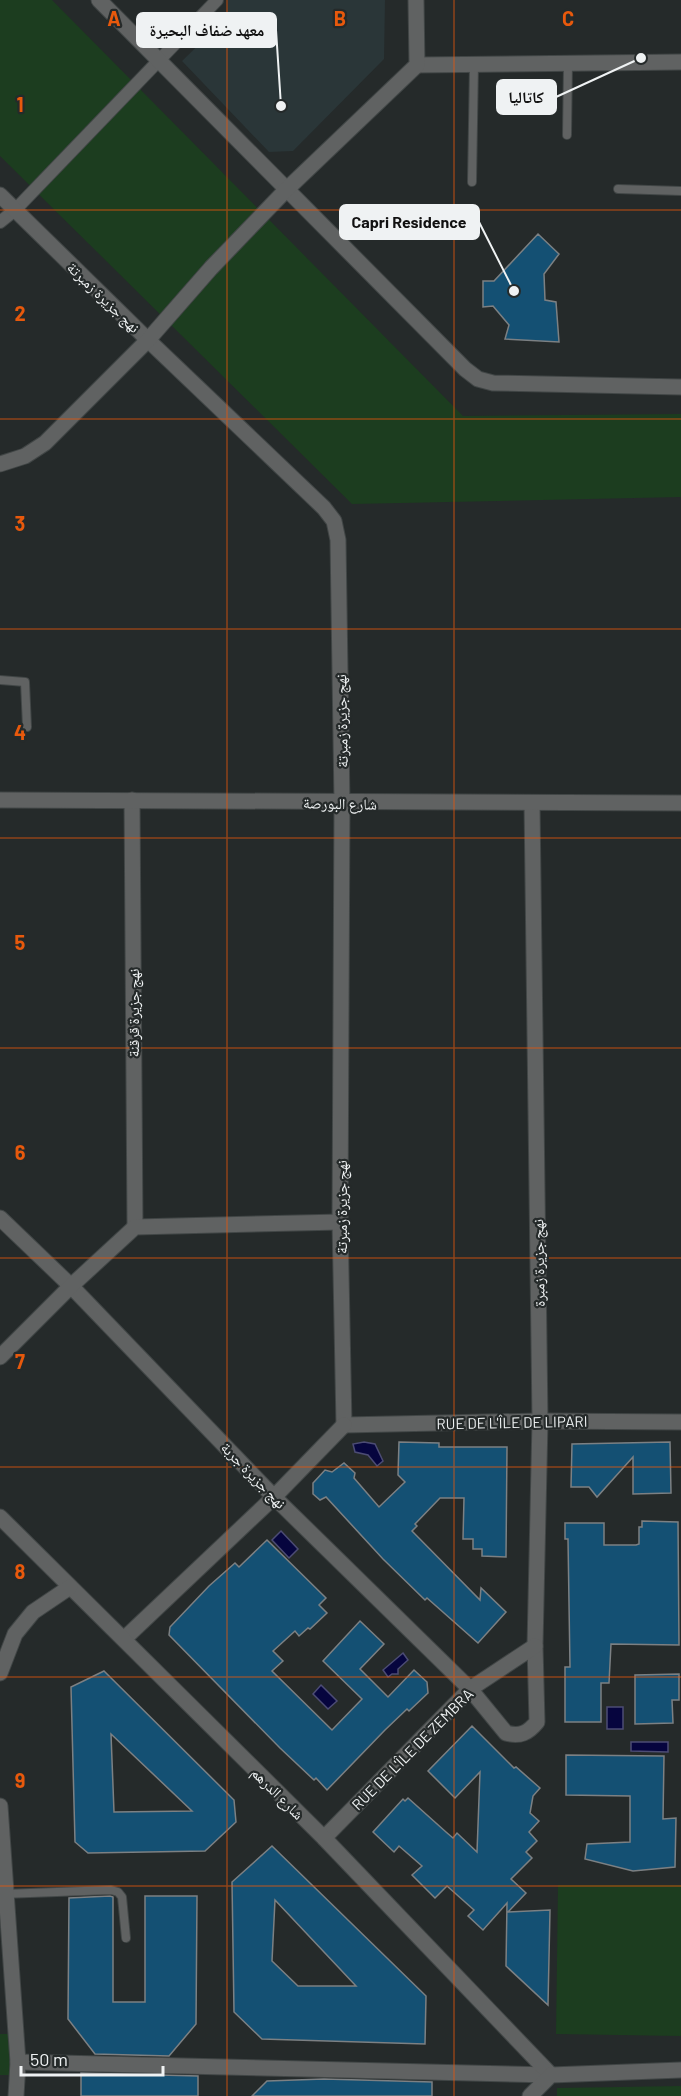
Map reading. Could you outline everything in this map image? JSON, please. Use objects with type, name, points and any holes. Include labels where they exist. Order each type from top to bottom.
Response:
[{"type":"street","points":[[99,0],[286,190],[465,369],[478,379],[493,383],[681,387]]},
{"type":"street","points":[[0,222],[15,210],[217,0]]},
{"type":"street","points":[[416,0],[417,65]]},
{"type":"street","points":[[0,464],[25,456],[45,443],[148,340],[211,268],[286,190],[417,65],[681,62]]},
{"type":"street","name":"نهج جزيرة زمبرتة","points":[[0,195],[324,508],[334,521],[338,540],[342,803],[340,1222],[344,1425]]},
{"type":"street","name":"شارع البورصة","points":[[0,800],[681,803]]},
{"type":"street","name":"نهج جزيرة قرقنة","points":[[132,800],[135,1227]]},
{"type":"street","name":"نهج جزيرة زمبرة","points":[[506,1733],[515,1736],[524,1734],[537,1722],[535,1646],[540,1421],[532,804]]},
{"type":"street","name":"نهج جزيرة جربة","points":[[0,1218],[71,1286],[274,1497],[470,1689],[506,1733]]},
{"type":"street","points":[[0,1357],[71,1286],[135,1227],[340,1222]]},
{"type":"street","name":"RUE DE L'ÎLE DE LIPARI","points":[[344,1425],[540,1421],[681,1422]]},
{"type":"street","points":[[124,1639],[274,1497],[344,1425]]},
{"type":"street","name":"شارع الدرهم","points":[[0,1517],[324,1839],[551,2075]]},
{"type":"street","points":[[0,1673],[15,1634],[33,1612],[70,1587]]},
{"type":"street","name":"RUE DE L'ÎLE DE ZEMBRA","points":[[324,1839],[470,1689],[535,1646]]},
{"type":"street","points":[[0,1806],[3,1894],[18,2062],[16,2096]]},
{"type":"street","points":[[18,2062],[551,2075],[681,2070]]},
{"type":"street","points":[[530,2096],[551,2075]]},
{"type":"lane","points":[[567,135],[568,63]]},
{"type":"lane","points":[[472,182],[474,64]]},
{"type":"lane","points":[[618,189],[681,191]]},
{"type":"lane","points":[[0,680],[25,682],[27,727]]},
{"type":"lane","points":[[3,1894],[111,1890],[118,1892],[122,1897],[126,1938]]},
{"type":"shaded area","points":[[228,0],[385,0],[384,59],[293,151],[269,152],[182,61],[227,17]]},
{"type":"shaded area","points":[[364,1442],[375,1444],[383,1461],[377,1466],[368,1455],[355,1452],[353,1444]]},
{"type":"shaded area","points":[[281,1531],[298,1549],[289,1558],[272,1540]]},
{"type":"shaded area","points":[[403,1653],[408,1660],[398,1669],[398,1674],[388,1677],[383,1670]]},
{"type":"shaded area","points":[[321,1685],[337,1701],[328,1709],[313,1694]]},
{"type":"shaded area","points":[[607,1707],[623,1707],[623,1729],[607,1729]]},
{"type":"shaded area","points":[[631,1742],[668,1742],[668,1752],[631,1751]]},
{"type":"green space","points":[[0,0],[52,0],[463,416],[681,414],[681,497],[352,504],[0,156]]},
{"type":"green space","points":[[558,1885],[681,1885],[681,2036],[556,2034]]},
{"type":"green space","points":[[0,2034],[13,2034],[13,2075],[0,2075]]},
{"type":"green space","points":[[681,2086],[681,2096],[557,2096],[557,2088]]},
{"type":"building","points":[[538,234],[559,254],[544,274],[545,300],[556,302],[559,342],[505,339],[509,325],[493,306],[483,307],[483,281],[494,281]]},
{"type":"building","points":[[399,1442],[439,1443],[439,1447],[507,1447],[506,1557],[482,1556],[482,1549],[473,1549],[473,1539],[463,1539],[464,1498],[440,1498],[415,1524],[417,1526],[412,1531],[480,1600],[481,1588],[506,1612],[478,1643],[427,1598],[425,1600],[383,1559],[326,1497],[320,1500],[313,1494],[313,1483],[325,1470],[332,1472],[344,1463],[355,1473],[354,1478],[379,1507],[405,1482],[398,1475]]},
{"type":"building","points":[[670,1442],[671,1493],[633,1494],[633,1457],[597,1497],[589,1487],[571,1487],[572,1444]]},
{"type":"building","points":[[642,1521],[678,1522],[679,1645],[611,1644],[609,1683],[601,1683],[601,1722],[565,1722],[565,1667],[570,1667],[568,1539],[565,1539],[565,1523],[604,1523],[604,1545],[636,1545],[639,1544],[639,1527],[642,1527]]},
{"type":"building","points":[[267,1540],[326,1598],[319,1605],[327,1613],[299,1636],[295,1631],[273,1651],[283,1661],[272,1671],[332,1730],[362,1699],[323,1661],[360,1621],[384,1644],[360,1669],[388,1697],[414,1670],[427,1682],[428,1693],[385,1730],[327,1790],[280,1748],[169,1635],[170,1627],[209,1586],[235,1563],[239,1567]]},
{"type":"building","points":[[104,1671],[234,1800],[236,1822],[205,1851],[88,1853],[75,1842],[71,1687]],"holes":[[[111,1734],[192,1811],[114,1812]]]},
{"type":"building","points":[[679,1674],[679,1700],[672,1700],[673,1723],[635,1724],[635,1675]]},
{"type":"building","points":[[472,1726],[514,1768],[516,1767],[540,1788],[533,1796],[530,1813],[539,1821],[529,1832],[537,1841],[526,1852],[532,1858],[511,1879],[526,1893],[508,1912],[550,1910],[548,2005],[506,1966],[507,1903],[483,1930],[468,1916],[474,1910],[447,1886],[435,1898],[412,1875],[422,1866],[399,1846],[394,1852],[373,1832],[403,1799],[405,1801],[408,1798],[453,1838],[457,1833],[477,1852],[480,1772],[455,1798],[428,1771]]},
{"type":"building","points":[[566,1755],[664,1756],[663,1819],[676,1818],[675,1867],[633,1871],[585,1859],[587,1844],[630,1842],[630,1796],[566,1795]]},
{"type":"building","points":[[272,1846],[426,1996],[425,2044],[262,2039],[234,2012],[232,1882]],"holes":[[[275,1900],[356,1986],[298,1986],[272,1961]]]},
{"type":"building","points":[[145,1896],[197,1896],[196,2024],[169,2056],[95,2054],[68,2019],[69,1898],[113,1897],[113,2002],[145,2002]]},
{"type":"building","points":[[81,2073],[198,2076],[198,2096],[81,2096]]},
{"type":"building","points":[[324,2079],[432,2082],[432,2096],[252,2096],[267,2081]]},
{"type":"place","name":"كاتاليا","points":[[641,58]]},
{"type":"place","name":"معهد ضفاف البحيرة","points":[[281,106]]},
{"type":"place","name":"Capri Residence","points":[[514,291]]}]
